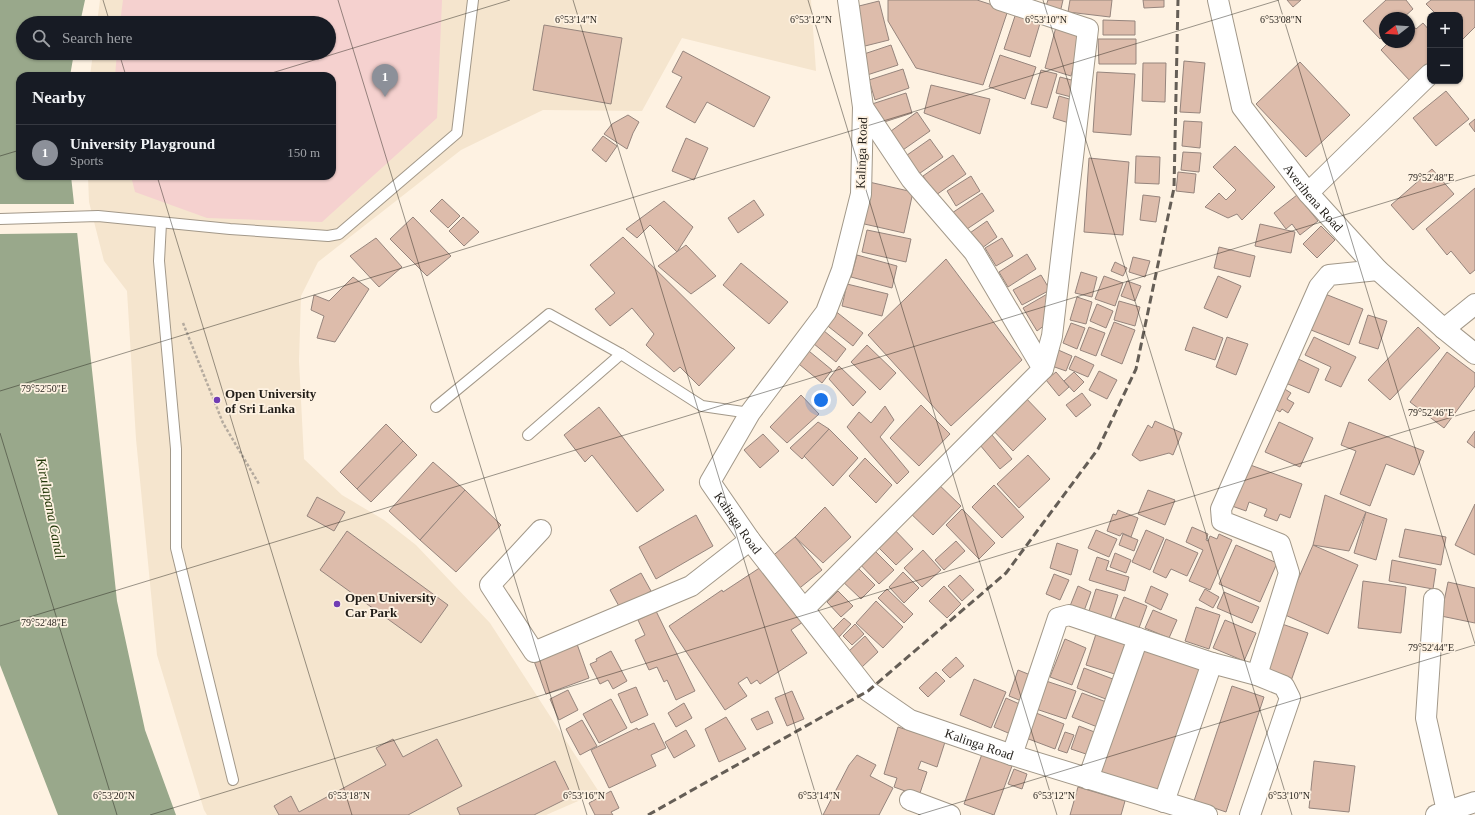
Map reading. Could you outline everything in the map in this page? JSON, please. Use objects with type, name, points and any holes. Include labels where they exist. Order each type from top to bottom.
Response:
[{"type":"street","name":"Kalinga Road","points":[[848,0],[863,107],[861,194],[842,270],[826,312],[750,413],[710,482],[750,540],[868,691],[910,720],[1012,755],[1207,815]]},
{"type":"street","points":[[804,609],[1043,369],[1052,336],[1088,29],[1000,0]]},
{"type":"street","name":"Averihena Road","points":[[1218,0],[1242,107],[1308,193],[1378,270],[1444,329],[1475,354]]},
{"type":"street","points":[[1308,193],[1427,77]]},
{"type":"street","points":[[863,107],[911,179],[974,252],[1043,369]]},
{"type":"street","points":[[1257,675],[1289,573],[1280,544],[1222,521],[1221,509],[1319,287],[1329,275],[1378,270]]},
{"type":"street","points":[[1444,329],[1475,304]]},
{"type":"street","points":[[541,530],[490,585],[534,652],[691,586],[750,540]]},
{"type":"street","points":[[1434,599],[1426,718],[1441,813],[1475,802]]},
{"type":"street","points":[[1012,755],[1058,618],[1069,615],[1212,663],[1257,675],[1284,686],[1290,698],[1250,815]]},
{"type":"street","points":[[1088,779],[1138,638]]},
{"type":"street","points":[[1164,802],[1212,663]]},
{"type":"street","points":[[910,800],[950,815]]},
{"type":"lane","points":[[0,218],[98,216],[161,223],[328,236],[339,234],[457,133],[473,0]]},
{"type":"lane","points":[[161,223],[159,262],[176,449],[176,548],[233,780]]},
{"type":"lane","points":[[436,407],[548,314],[621,354],[702,406],[750,413]]},
{"type":"lane","points":[[528,434],[621,354]]},
{"type":"path","points":[[182,320],[223,423],[259,484]]},
{"type":"shaded area","name":"Open University of Sri Lanka","points":[[100,0],[811,0],[816,71],[682,38],[642,111],[543,110],[461,150],[318,262],[301,296],[299,361],[304,459],[342,495],[384,520],[416,545],[490,623],[599,792],[546,815],[207,815],[204,810],[157,655],[136,439],[127,291],[104,261],[89,202],[88,180],[336,180],[336,72],[91,72],[92,60],[336,60],[336,16],[98,16]]},
{"type":"shaded area","points":[[123,0],[442,0],[437,118],[322,222],[207,218],[135,192],[132,180],[336,180],[336,72],[115,72],[116,60],[336,60],[336,16],[121,16]]},
{"type":"water","name":"Kirulapana Canal","points":[[0,0],[85,0],[82,16],[16,16],[16,60],[73,60],[71,72],[16,72],[16,180],[71,180],[117,601],[145,730],[176,815],[58,815],[0,665]]},
{"type":"pier","points":[[0,204],[76,204],[79,233],[0,234]]},
{"type":"building","points":[[888,0],[977,0],[1008,10],[983,85],[916,68],[888,21]]},
{"type":"building","points":[[1048,0],[1063,0],[1060,13],[1045,9]]},
{"type":"building","points":[[1070,0],[1112,0],[1110,17],[1068,12]]},
{"type":"building","points":[[1143,0],[1164,0],[1164,7],[1144,8]]},
{"type":"building","points":[[1287,0],[1301,0],[1293,7]]},
{"type":"building","points":[[1386,0],[1406,0],[1413,9],[1410,12],[1379,12],[1379,38],[1363,21]]},
{"type":"building","points":[[1431,0],[1475,0],[1475,27],[1463,39],[1463,12],[1434,12],[1426,4]]},
{"type":"building","points":[[879,1],[889,40],[861,47],[851,8]]},
{"type":"building","points":[[1016,13],[1041,20],[1030,57],[1004,49]]},
{"type":"building","points":[[1103,20],[1135,21],[1135,35],[1103,35]]},
{"type":"building","points":[[1423,23],[1427,28],[1427,67],[1411,82],[1381,50],[1383,48],[1415,48],[1415,28],[1416,29]]},
{"type":"building","points":[[544,25],[622,38],[611,104],[533,90]]},
{"type":"building","points":[[1056,27],[1083,34],[1071,76],[1045,68]]},
{"type":"building","points":[[1098,39],[1136,39],[1136,64],[1099,64]]},
{"type":"building","points":[[891,45],[898,65],[864,76],[858,56]]},
{"type":"building","points":[[683,51],[770,97],[754,127],[707,102],[695,123],[666,107],[682,77],[672,72]]},
{"type":"building","points":[[1000,55],[1036,67],[1025,99],[989,87]]},
{"type":"building","points":[[1184,61],[1205,63],[1200,113],[1180,112]]},
{"type":"building","points":[[1300,62],[1350,115],[1306,157],[1256,104]]},
{"type":"building","points":[[1143,63],[1166,63],[1165,102],[1142,101]]},
{"type":"building","points":[[903,69],[909,88],[875,100],[869,80]]},
{"type":"building","points":[[1041,70],[1057,74],[1047,108],[1031,104]]},
{"type":"building","points":[[1097,72],[1135,74],[1131,135],[1093,132]]},
{"type":"building","points":[[1060,77],[1079,82],[1075,98],[1056,93]]},
{"type":"building","points":[[931,85],[990,99],[980,134],[924,113]]},
{"type":"building","points":[[1446,91],[1469,119],[1436,146],[1413,118]]},
{"type":"building","points":[[906,93],[912,113],[878,124],[872,104]]},
{"type":"building","points":[[1059,96],[1076,101],[1069,123],[1053,118]]},
{"type":"building","points":[[917,112],[930,131],[900,152],[887,134]]},
{"type":"building","points":[[628,115],[639,122],[627,149],[604,134],[612,124]]},
{"type":"building","points":[[1475,119],[1475,132],[1469,124]]},
{"type":"building","points":[[1184,121],[1202,122],[1200,148],[1182,146]]},
{"type":"building","points":[[603,136],[617,146],[606,162],[592,150]]},
{"type":"building","points":[[686,138],[708,148],[694,180],[672,171]]},
{"type":"building","points":[[930,139],[943,157],[913,178],[900,160]]},
{"type":"building","points":[[1235,146],[1275,187],[1242,220],[1237,214],[1228,218],[1205,207],[1219,193],[1226,200],[1236,190],[1213,167]]},
{"type":"building","points":[[1183,152],[1201,153],[1199,172],[1181,170]]},
{"type":"building","points":[[953,155],[966,174],[936,195],[923,176]]},
{"type":"building","points":[[1136,156],[1160,157],[1159,184],[1135,183]]},
{"type":"building","points":[[1089,158],[1129,162],[1123,235],[1084,232]]},
{"type":"building","points":[[1432,169],[1454,194],[1413,230],[1391,205]]},
{"type":"building","points":[[1178,172],[1196,174],[1194,193],[1176,191]]},
{"type":"building","points":[[971,176],[980,191],[956,206],[947,191]]},
{"type":"building","points":[[869,182],[913,192],[904,233],[860,223]]},
{"type":"building","points":[[1475,188],[1475,270],[1470,274],[1451,251],[1447,255],[1426,229]]},
{"type":"building","points":[[982,193],[994,211],[961,233],[949,215]]},
{"type":"building","points":[[1143,195],[1160,197],[1156,222],[1140,220]]},
{"type":"building","points":[[1297,195],[1318,221],[1300,235],[1292,224],[1286,229],[1274,213]]},
{"type":"building","points":[[442,199],[460,216],[448,228],[430,211]]},
{"type":"building","points":[[754,200],[764,215],[738,233],[728,218]]},
{"type":"building","points":[[664,201],[693,227],[677,252],[650,225],[637,238],[626,229]]},
{"type":"building","points":[[413,217],[451,256],[427,276],[390,239]]},
{"type":"building","points":[[463,217],[479,232],[464,246],[449,231]]},
{"type":"building","points":[[987,221],[997,237],[978,251],[967,235]]},
{"type":"building","points":[[1260,224],[1295,232],[1291,253],[1255,246]]},
{"type":"building","points":[[1321,226],[1335,240],[1317,258],[1303,244]]},
{"type":"building","points":[[867,230],[911,239],[906,262],[862,252]]},
{"type":"building","points":[[623,237],[735,348],[699,386],[680,367],[674,372],[646,345],[654,334],[632,308],[610,326],[595,309],[615,293],[590,265]]},
{"type":"building","points":[[376,238],[402,267],[379,287],[350,256]]},
{"type":"building","points":[[1002,238],[1013,256],[996,266],[985,248]]},
{"type":"building","points":[[686,245],[716,276],[691,294],[658,266]]},
{"type":"building","points":[[1219,247],[1255,256],[1250,277],[1214,268]]},
{"type":"building","points":[[1027,254],[1036,269],[1008,287],[999,272]]},
{"type":"building","points":[[857,255],[897,266],[892,288],[851,277]]},
{"type":"building","points":[[1133,257],[1150,261],[1145,277],[1129,272]]},
{"type":"building","points":[[946,259],[1022,360],[951,426],[868,335]]},
{"type":"building","points":[[1115,262],[1127,268],[1123,276],[1111,271]]},
{"type":"building","points":[[741,263],[788,302],[769,324],[723,285]]},
{"type":"building","points":[[1081,272],[1097,277],[1092,297],[1075,293]]},
{"type":"building","points":[[1041,275],[1050,290],[1022,305],[1013,290]]},
{"type":"building","points":[[1104,276],[1123,283],[1115,306],[1095,299]]},
{"type":"building","points":[[1218,276],[1241,286],[1227,318],[1204,308]]},
{"type":"building","points":[[353,277],[369,289],[335,342],[317,338],[324,316],[311,310],[314,295],[329,301]]},
{"type":"building","points":[[1127,281],[1141,286],[1135,301],[1121,296]]},
{"type":"building","points":[[847,284],[888,294],[882,316],[842,306]]},
{"type":"building","points":[[1320,292],[1363,309],[1349,345],[1306,328]]},
{"type":"building","points":[[1049,293],[1050,321],[1037,331],[1023,308]]},
{"type":"building","points":[[1077,297],[1092,302],[1086,324],[1070,320]]},
{"type":"building","points":[[1119,301],[1140,307],[1135,326],[1114,320]]},
{"type":"building","points":[[1097,304],[1113,311],[1106,328],[1090,321]]},
{"type":"building","points":[[834,310],[863,333],[853,346],[824,323]]},
{"type":"building","points":[[1368,315],[1387,321],[1378,349],[1359,343]]},
{"type":"building","points":[[1114,322],[1135,330],[1122,364],[1101,355]]},
{"type":"building","points":[[1071,323],[1085,328],[1077,349],[1063,343]]},
{"type":"building","points":[[818,326],[846,349],[836,362],[808,339]]},
{"type":"building","points":[[1089,327],[1105,333],[1096,356],[1080,350]]},
{"type":"building","points":[[1193,327],[1223,338],[1215,360],[1185,350]]},
{"type":"building","points":[[1418,327],[1440,348],[1390,400],[1368,380]]},
{"type":"building","points":[[1227,337],[1248,344],[1236,375],[1216,367]]},
{"type":"building","points":[[1314,337],[1356,357],[1341,387],[1325,380],[1331,367],[1305,355]]},
{"type":"building","points":[[867,345],[896,373],[880,390],[851,362]]},
{"type":"building","points":[[804,347],[832,370],[822,383],[794,360]]},
{"type":"building","points":[[1056,349],[1072,356],[1066,371],[1049,365]]},
{"type":"building","points":[[1447,352],[1475,373],[1475,386],[1444,428],[1410,402]]},
{"type":"building","points":[[1075,356],[1094,365],[1088,377],[1069,369]]},
{"type":"building","points":[[1292,356],[1319,369],[1309,393],[1281,381]]},
{"type":"building","points":[[839,366],[866,392],[853,406],[829,379]]},
{"type":"building","points":[[1099,371],[1117,380],[1107,399],[1089,390]]},
{"type":"building","points":[[1056,372],[1069,387],[1059,396],[1046,380]]},
{"type":"building","points":[[1074,372],[1084,382],[1074,392],[1064,381]]},
{"type":"building","points":[[1280,386],[1291,393],[1287,399],[1294,403],[1288,413],[1282,409],[1280,412],[1269,405]]},
{"type":"building","points":[[1082,393],[1091,405],[1076,417],[1066,405]]},
{"type":"building","points":[[1022,394],[1046,419],[1013,451],[989,426]]},
{"type":"building","points":[[801,395],[819,414],[787,443],[770,427]]},
{"type":"building","points":[[921,405],[950,434],[919,466],[890,438]]},
{"type":"building","points":[[885,406],[894,420],[880,437],[909,472],[897,484],[847,427],[859,412],[871,423]]},
{"type":"building","points":[[599,407],[664,490],[637,512],[592,455],[585,462],[564,435]]},
{"type":"building","points":[[1155,421],[1182,433],[1173,455],[1169,453],[1140,461],[1132,455],[1148,425],[1152,428]]},
{"type":"building","points":[[818,422],[829,429],[802,459],[790,448]]},
{"type":"building","points":[[1279,422],[1313,438],[1300,467],[1265,452]]},
{"type":"building","points":[[1349,422],[1424,451],[1414,475],[1386,464],[1370,506],[1340,494],[1356,451],[1341,445]]},
{"type":"building","points":[[386,424],[403,441],[357,489],[340,472]]},
{"type":"building","points":[[829,429],[858,458],[833,486],[804,456]]},
{"type":"building","points":[[987,429],[1012,459],[1000,469],[975,439]]},
{"type":"building","points":[[1475,431],[1475,448],[1467,442]]},
{"type":"building","points":[[763,434],[779,451],[760,468],[744,450]]},
{"type":"building","points":[[403,441],[417,455],[371,502],[357,489]]},
{"type":"building","points":[[1028,455],[1050,479],[1019,508],[997,484]]},
{"type":"building","points":[[865,458],[892,485],[876,503],[849,476]]},
{"type":"building","points":[[433,462],[465,490],[420,540],[389,511]]},
{"type":"building","points":[[1245,463],[1302,484],[1290,518],[1280,514],[1277,521],[1264,516],[1267,509],[1249,502],[1246,511],[1232,506]]},
{"type":"building","points":[[934,480],[961,506],[933,535],[906,509]]},
{"type":"building","points":[[994,485],[1024,517],[1002,538],[972,507]]},
{"type":"building","points":[[465,490],[501,525],[456,572],[420,540]]},
{"type":"building","points":[[1148,490],[1175,500],[1165,525],[1138,514]]},
{"type":"building","points":[[1325,495],[1366,512],[1349,551],[1313,545]]},
{"type":"building","points":[[317,497],[345,512],[334,531],[307,516]]},
{"type":"building","points":[[1475,504],[1475,555],[1455,545]]},
{"type":"building","points":[[825,507],[851,537],[823,563],[795,537]]},
{"type":"building","points":[[962,509],[995,543],[979,559],[946,525]]},
{"type":"building","points":[[1118,510],[1138,518],[1131,537],[1122,533],[1120,536],[1107,531],[1113,514],[1116,515]]},
{"type":"building","points":[[1366,512],[1387,519],[1376,560],[1354,553]]},
{"type":"building","points":[[696,515],[713,546],[656,579],[639,547]]},
{"type":"building","points":[[891,526],[913,549],[896,565],[874,543]]},
{"type":"building","points":[[1192,527],[1208,534],[1206,540],[1208,541],[1210,536],[1217,539],[1219,534],[1232,540],[1210,590],[1189,581],[1203,550],[1186,542]]},
{"type":"building","points":[[1405,529],[1446,537],[1441,565],[1399,557]]},
{"type":"building","points":[[1096,530],[1117,539],[1109,557],[1088,548]]},
{"type":"building","points":[[1146,530],[1164,538],[1150,570],[1132,562]]},
{"type":"building","points":[[347,531],[448,605],[421,643],[320,570]]},
{"type":"building","points":[[1123,534],[1138,540],[1134,551],[1119,545]]},
{"type":"building","points":[[795,537],[822,570],[796,591],[769,559]]},
{"type":"building","points":[[1166,539],[1198,553],[1187,576],[1171,569],[1166,578],[1153,572]]},
{"type":"building","points":[[956,541],[965,551],[944,570],[935,560]]},
{"type":"building","points":[[1057,543],[1078,550],[1071,575],[1050,568]]},
{"type":"building","points":[[869,545],[894,570],[879,584],[855,559]]},
{"type":"building","points":[[1236,545],[1277,563],[1260,602],[1219,584]]},
{"type":"building","points":[[1313,545],[1358,565],[1328,634],[1283,614]]},
{"type":"building","points":[[923,550],[941,570],[922,587],[904,568]]},
{"type":"building","points":[[1115,553],[1131,560],[1126,573],[1110,567]]},
{"type":"building","points":[[1097,557],[1109,561],[1106,570],[1129,577],[1125,591],[1089,580]]},
{"type":"building","points":[[1392,560],[1436,569],[1433,589],[1389,581]]},
{"type":"building","points":[[852,562],[875,585],[861,599],[838,577]]},
{"type":"building","points":[[764,565],[803,622],[791,630],[807,653],[760,684],[757,680],[751,684],[747,677],[738,683],[747,696],[725,710],[669,626],[722,590],[723,592]]},
{"type":"building","points":[[903,572],[919,588],[904,603],[889,587]]},
{"type":"building","points":[[641,573],[651,591],[620,608],[610,590]]},
{"type":"building","points":[[1054,574],[1069,580],[1060,600],[1046,594]]},
{"type":"building","points":[[960,575],[974,590],[962,601],[948,586]]},
{"type":"building","points":[[1363,581],[1406,587],[1401,633],[1358,628]]},
{"type":"building","points":[[1448,582],[1475,588],[1475,623],[1441,616]]},
{"type":"building","points":[[944,586],[961,604],[947,618],[929,601]]},
{"type":"building","points":[[1078,586],[1091,592],[1084,611],[1070,606]]},
{"type":"building","points":[[1151,586],[1168,594],[1161,610],[1145,602]]},
{"type":"building","points":[[887,589],[913,614],[904,623],[878,598]]},
{"type":"building","points":[[1096,589],[1118,595],[1110,620],[1088,614]]},
{"type":"building","points":[[1205,589],[1219,597],[1213,608],[1199,600]]},
{"type":"building","points":[[838,591],[853,606],[841,617],[827,602]]},
{"type":"building","points":[[1224,592],[1259,607],[1252,623],[1217,608]]},
{"type":"building","points":[[1124,597],[1147,606],[1139,628],[1115,619]]},
{"type":"building","points":[[876,601],[903,627],[883,648],[856,623]]},
{"type":"building","points":[[1196,607],[1220,615],[1209,649],[1185,641]]},
{"type":"building","points":[[1153,610],[1177,620],[1169,638],[1145,628]]},
{"type":"building","points":[[656,611],[695,691],[676,700],[667,680],[664,682],[657,667],[649,670],[635,640],[645,635],[638,620]]},
{"type":"building","points":[[844,618],[851,624],[839,637],[832,630]]},
{"type":"building","points":[[1225,620],[1256,633],[1244,661],[1213,648]]},
{"type":"building","points":[[855,624],[864,634],[852,645],[843,636]]},
{"type":"building","points":[[1282,624],[1308,633],[1291,681],[1265,672]]},
{"type":"building","points":[[1096,634],[1130,645],[1121,676],[1086,665]]},
{"type":"building","points":[[865,636],[878,652],[862,667],[848,652]]},
{"type":"building","points":[[1065,639],[1086,648],[1072,685],[1050,677]]},
{"type":"building","points":[[577,644],[589,678],[546,694],[534,661]]},
{"type":"building","points":[[1140,646],[1203,668],[1161,796],[1097,775]]},
{"type":"building","points":[[611,651],[627,681],[613,689],[608,680],[600,684],[590,664]]},
{"type":"building","points":[[956,657],[964,666],[950,678],[942,670]]},
{"type":"building","points":[[1084,668],[1118,681],[1111,701],[1077,688]]},
{"type":"building","points":[[1018,670],[1033,676],[1024,702],[1009,696]]},
{"type":"building","points":[[936,672],[945,681],[928,697],[919,688]]},
{"type":"building","points":[[974,679],[1006,692],[991,728],[960,715]]},
{"type":"building","points":[[1046,681],[1076,691],[1066,719],[1036,709]]},
{"type":"building","points":[[1232,686],[1264,697],[1226,812],[1194,801]]},
{"type":"building","points":[[636,687],[648,715],[631,723],[618,694]]},
{"type":"building","points":[[568,690],[578,710],[559,720],[550,699]]},
{"type":"building","points":[[792,691],[804,719],[787,726],[775,698]]},
{"type":"building","points":[[1082,693],[1109,703],[1100,728],[1072,717]]},
{"type":"building","points":[[1006,698],[1024,706],[1013,735],[994,727]]},
{"type":"building","points":[[611,699],[627,728],[599,743],[583,714]]},
{"type":"building","points":[[684,703],[692,718],[676,727],[668,713]]},
{"type":"building","points":[[768,711],[773,723],[757,730],[751,719]]},
{"type":"building","points":[[1036,713],[1064,724],[1055,749],[1026,738]]},
{"type":"building","points":[[726,717],[746,749],[719,762],[705,729]]},
{"type":"building","points":[[582,720],[597,746],[580,755],[566,729]]},
{"type":"building","points":[[654,723],[666,748],[651,755],[656,766],[609,788],[591,750],[637,728],[638,730]]},
{"type":"building","points":[[1079,726],[1097,733],[1089,755],[1071,749]]},
{"type":"building","points":[[898,727],[945,742],[937,767],[921,761],[918,769],[927,772],[919,796],[894,787],[897,778],[884,774]]},
{"type":"building","points":[[686,730],[695,746],[674,758],[665,742]]},
{"type":"building","points":[[1065,732],[1074,735],[1067,753],[1058,750]]},
{"type":"building","points":[[393,739],[403,757],[437,739],[462,786],[408,815],[279,815],[274,806],[291,796],[299,812],[386,765],[376,748]]},
{"type":"building","points":[[982,754],[1012,766],[994,815],[964,804]]},
{"type":"building","points":[[857,755],[876,765],[870,776],[893,788],[879,815],[823,815],[849,765]]},
{"type":"building","points":[[555,761],[572,796],[534,815],[460,815],[457,808]]},
{"type":"building","points":[[1314,761],[1355,766],[1349,812],[1309,808]]},
{"type":"building","points":[[1014,769],[1027,774],[1022,789],[1008,784]]},
{"type":"building","points":[[1078,787],[1125,801],[1121,815],[1070,815]]},
{"type":"building","points":[[611,791],[619,808],[611,812],[613,815],[595,815],[589,803]]},
{"type":"railway","points":[[648,815],[868,691],[1006,573],[1098,449],[1136,369],[1174,188],[1178,0]]},
{"type":"place","name":"University Playground","points":[[385,97]]},
{"type":"place","name":"Open University of Sri Lanka","points":[[217,400]]},
{"type":"place","name":"Open University Car Park","points":[[337,604]]}]
